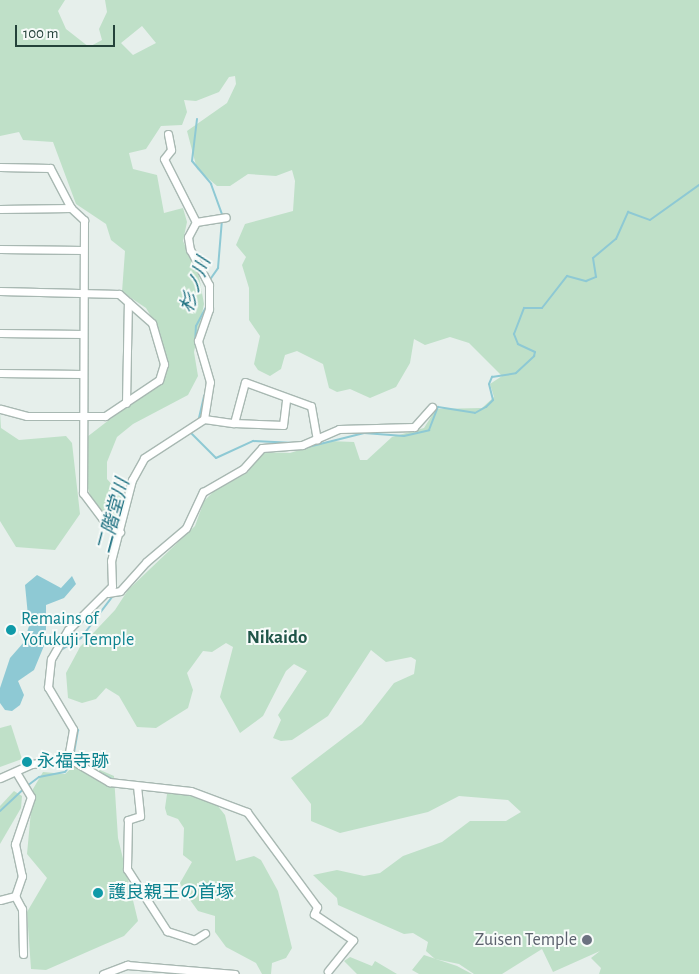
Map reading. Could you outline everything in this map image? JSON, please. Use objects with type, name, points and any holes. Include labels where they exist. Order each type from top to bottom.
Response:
[{"type":"street","points":[[168,134],[171,150],[164,159],[196,222]]},
{"type":"street","points":[[0,167],[50,168],[71,208],[84,220],[81,415],[83,493],[102,518],[120,532]]},
{"type":"street","points":[[0,209],[71,208]]},
{"type":"street","points":[[201,422],[210,382],[198,341],[210,310],[209,285],[188,244],[188,232],[196,222],[226,217]]},
{"type":"street","points":[[0,249],[83,250]]},
{"type":"street","points":[[0,291],[119,294],[152,322],[164,364],[159,380],[105,416],[27,416],[0,409]]},
{"type":"street","points":[[126,403],[128,302]]},
{"type":"street","points":[[0,333],[82,334]]},
{"type":"street","points":[[0,373],[82,374]]},
{"type":"street","points":[[234,424],[245,382],[286,400],[311,406],[317,439]]},
{"type":"street","points":[[108,593],[132,480],[144,458],[201,422],[283,425],[286,400]]},
{"type":"street","points":[[68,758],[73,729],[51,696],[46,678],[51,659],[68,630],[108,593],[120,591],[146,562],[186,528],[203,492],[243,469],[262,448],[302,445],[339,429],[414,426],[432,407]]},
{"type":"street","points":[[0,778],[32,764],[68,758],[109,782],[191,791],[247,812],[318,908],[314,914],[353,940],[326,973]]},
{"type":"street","points":[[16,772],[31,797],[15,844],[22,876],[15,896],[22,909],[23,954]]},
{"type":"street","points":[[137,786],[140,816],[128,820],[127,869],[167,930],[194,940],[205,934]]},
{"type":"street","points":[[0,900],[15,896]]},
{"type":"street","points":[[102,974],[127,965],[181,972],[235,974]]},
{"type":"green space","points":[[0,0],[65,0],[58,11],[66,29],[89,47],[102,40],[99,29],[107,12],[105,0],[699,0],[699,974],[599,974],[601,968],[591,958],[600,951],[553,972],[542,949],[502,974],[474,974],[459,964],[435,959],[426,951],[428,942],[413,933],[404,934],[338,905],[337,898],[313,875],[337,870],[364,876],[380,873],[403,856],[442,842],[470,821],[506,821],[521,812],[508,800],[459,796],[428,812],[340,833],[311,821],[311,804],[291,778],[362,724],[394,683],[414,674],[416,660],[411,657],[386,662],[371,650],[328,716],[292,740],[281,741],[273,738],[281,720],[278,715],[307,671],[294,664],[286,671],[263,716],[240,733],[220,697],[233,647],[226,643],[212,652],[203,651],[187,673],[193,690],[188,708],[156,728],[137,727],[119,696],[106,688],[96,699],[82,703],[68,698],[66,673],[80,647],[115,610],[128,590],[195,526],[204,501],[214,491],[247,473],[263,452],[290,453],[329,441],[354,442],[360,460],[367,460],[392,437],[424,428],[436,409],[482,408],[494,397],[490,384],[502,376],[469,343],[450,337],[425,345],[414,339],[410,363],[396,387],[370,398],[350,389],[337,392],[329,388],[323,364],[297,351],[285,355],[281,369],[270,376],[258,370],[254,364],[260,336],[249,320],[249,288],[242,265],[246,257],[236,245],[245,224],[293,211],[295,181],[292,170],[276,176],[248,174],[230,186],[217,186],[197,169],[187,131],[227,103],[236,84],[235,76],[229,77],[219,92],[196,101],[184,100],[187,112],[182,125],[161,126],[146,149],[129,153],[133,169],[157,175],[164,213],[183,208],[187,222],[183,241],[199,276],[204,304],[194,352],[198,376],[188,395],[133,424],[117,437],[107,462],[107,479],[122,496],[119,517],[112,523],[92,501],[85,479],[87,437],[158,382],[163,352],[158,328],[146,308],[122,292],[125,251],[111,240],[106,224],[76,204],[53,142],[23,140],[19,132],[0,136]],"holes":[[[142,26],[156,43],[133,55],[121,43]]]},
{"type":"green space","points":[[0,412],[1,428],[19,440],[66,436],[72,443],[80,514],[55,550],[16,547],[0,521]]},
{"type":"green space","points":[[11,725],[22,759],[0,767],[0,728]]},
{"type":"green space","points":[[79,761],[114,776],[118,838],[138,921],[124,936],[46,970],[31,969],[27,912],[47,878],[27,854],[33,789],[43,772],[65,774]]},
{"type":"green space","points":[[14,791],[22,796],[21,808],[0,844],[0,806]]},
{"type":"green space","points":[[176,791],[217,805],[225,815],[236,861],[254,856],[261,860],[278,891],[292,948],[286,958],[272,963],[271,974],[262,974],[256,963],[226,947],[215,932],[215,916],[198,911],[185,893],[180,883],[192,862],[183,855],[184,828],[178,819],[167,815],[165,808],[167,794]]},
{"type":"green space","points":[[424,955],[457,966],[472,974],[419,974],[412,970]]},
{"type":"green space","points":[[350,957],[372,966],[375,961],[397,974],[357,974],[344,961]]},
{"type":"water","points":[[37,575],[61,588],[72,576],[76,584],[64,598],[46,605],[46,641],[34,670],[18,681],[24,695],[20,705],[12,711],[5,710],[0,703],[0,688],[10,658],[24,642],[29,626],[25,585]]},
{"type":"waterway","name":"杉ノ川","points":[[197,119],[192,161],[211,184],[222,214]]},
{"type":"waterway","name":"二階堂川","points":[[304,448],[364,433],[404,436],[429,430],[438,407],[475,413],[486,407],[493,400],[489,384],[492,377],[516,373],[534,356],[535,352],[518,344],[514,334],[524,308],[542,308],[567,276],[586,281],[596,277],[593,258],[616,239],[628,212],[650,220],[699,185]]},
{"type":"waterway","name":"杉ノ川","points":[[209,281],[218,268],[222,219]]},
{"type":"waterway","name":"杉ノ川","points":[[195,344],[196,326],[206,307]]},
{"type":"waterway","name":"杉ノ川","points":[[199,418],[204,396]]},
{"type":"waterway","name":"杉ノ川","points":[[187,434],[198,426]]},
{"type":"waterway","name":"二階堂川","points":[[191,433],[216,458],[253,441],[295,443]]},
{"type":"waterway","name":"二階堂川","points":[[114,564],[136,479]]},
{"type":"waterway","name":"二階堂川","points":[[115,568],[115,589]]},
{"type":"waterway","name":"二階堂川","points":[[54,662],[61,650],[81,638],[115,593]]},
{"type":"waterway","name":"二階堂川","points":[[73,723],[78,730],[73,759]]},
{"type":"waterway","name":"二階堂川","points":[[27,786],[39,777],[65,772],[72,763]]},
{"type":"waterway","name":"二階堂川","points":[[102,774],[114,780]]},
{"type":"waterway","name":"二階堂川","points":[[0,811],[24,789]]},
{"type":"place","name":"Remains of Yofukuji Temple","points":[[11,630]]},
{"type":"place","name":"永福寺跡","points":[[27,762]]},
{"type":"place","name":"護良親王の首塚","points":[[98,893]]},
{"type":"place","name":"Zuisen Temple","points":[[587,940]]},
{"type":"district","name":"Nikaido","points":[[277,638]]}]
